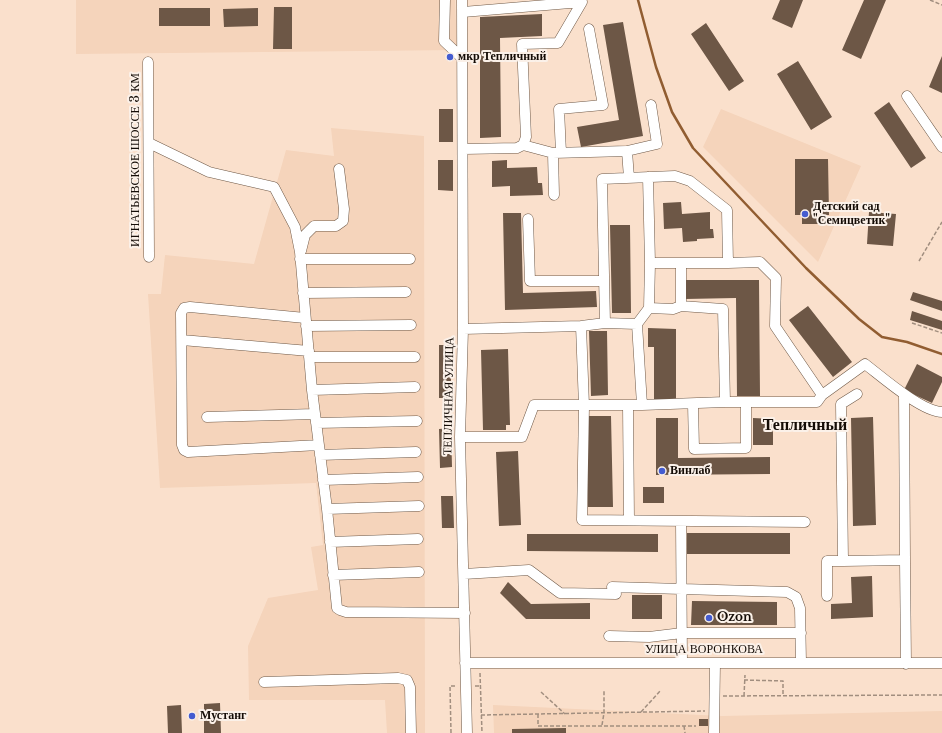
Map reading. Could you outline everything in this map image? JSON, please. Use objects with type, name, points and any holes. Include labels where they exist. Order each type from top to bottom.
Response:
[{"type":"street","points":[[445,0],[444,41],[463,59]]},
{"type":"street","name":"ТЕПЛИЧНАЯ УЛИЦА","points":[[462,0],[464,149],[463,329],[460,437],[467,733]]},
{"type":"street","points":[[462,12],[582,2],[558,43],[522,44],[526,137],[523,145]]},
{"type":"street","points":[[554,195],[559,109],[603,105],[589,29]]},
{"type":"street","name":"ИГНАТЬЕВСКОЕ ШОССЕ 3 КМ","points":[[148,62],[149,257]]},
{"type":"street","points":[[906,96],[942,147]]},
{"type":"street","points":[[464,149],[517,148],[523,145],[557,153],[627,151],[657,144],[650,105]]},
{"type":"street","points":[[149,143],[209,172],[274,187],[295,227],[300,256],[312,390],[327,509],[336,608],[354,612],[465,613]]},
{"type":"street","points":[[627,151],[629,178]]},
{"type":"street","points":[[300,256],[305,235],[314,226],[336,226],[343,221],[344,209],[339,169]]},
{"type":"street","points":[[605,323],[602,179],[675,176],[690,181],[727,210],[728,263]]},
{"type":"street","points":[[642,405],[637,324],[649,308],[650,263],[648,177]]},
{"type":"street","points":[[528,219],[530,281],[604,281]]},
{"type":"street","points":[[300,256],[410,259]]},
{"type":"street","points":[[650,263],[760,262],[776,278],[775,326],[822,395]]},
{"type":"street","points":[[681,263],[681,306]]},
{"type":"street","points":[[303,293],[406,292]]},
{"type":"street","points":[[649,308],[673,310],[681,306],[723,309],[725,402]]},
{"type":"street","points":[[411,325],[306,322],[190,307],[184,308],[181,312],[182,444],[184,450],[188,452],[320,450],[416,452]]},
{"type":"street","points":[[463,329],[581,326],[605,323],[637,324]]},
{"type":"street","points":[[581,326],[584,406],[582,520],[805,522]]},
{"type":"street","points":[[182,340],[309,354],[415,357]]},
{"type":"street","points":[[460,437],[522,436],[534,405],[584,406],[725,402],[817,402],[822,395],[866,364],[904,394],[935,412],[942,412]]},
{"type":"street","points":[[312,390],[415,387]]},
{"type":"street","points":[[843,561],[841,404],[857,394]]},
{"type":"street","points":[[904,394],[906,664]]},
{"type":"street","points":[[693,404],[694,449],[746,448],[746,402]]},
{"type":"street","points":[[628,405],[629,520]]},
{"type":"street","points":[[207,417],[417,421]]},
{"type":"street","points":[[323,480],[418,477]]},
{"type":"street","points":[[327,509],[419,506]]},
{"type":"street","points":[[681,521],[682,663]]},
{"type":"street","points":[[330,542],[418,539]]},
{"type":"street","points":[[827,596],[827,562],[905,560]]},
{"type":"street","points":[[464,574],[529,570],[560,593],[682,588],[688,590],[787,592],[796,597],[800,608],[801,663]]},
{"type":"street","points":[[333,575],[419,572]]},
{"type":"street","points":[[609,636],[649,637],[682,633],[801,633]]},
{"type":"street","name":"УЛИЦА ВОРОНКОВА","points":[[465,663],[942,663]]},
{"type":"street","points":[[714,733],[716,663]]},
{"type":"street","points":[[264,682],[398,678],[407,680],[410,688],[412,733]]},
{"type":"path","points":[[930,0],[942,5]]},
{"type":"path","points":[[919,261],[942,222]]},
{"type":"path","points":[[912,323],[942,333]]},
{"type":"path","points":[[480,663],[482,733]]},
{"type":"path","points":[[744,696],[745,674]]},
{"type":"path","points":[[744,680],[783,681],[783,695]]},
{"type":"path","points":[[641,712],[661,690]]},
{"type":"path","points":[[602,726],[604,713],[604,691]]},
{"type":"path","points":[[541,692],[565,714]]},
{"type":"path","points":[[715,697],[783,695],[942,695]]},
{"type":"path","points":[[481,715],[715,711]]},
{"type":"path","points":[[538,714],[538,726],[696,726]]},
{"type":"path","points":[[684,726],[685,733]]},
{"type":"shaded area","points":[[76,0],[455,0],[457,50],[76,54]]},
{"type":"shaded area","name":"Детский сад \"Семицветик\"","points":[[721,109],[861,166],[818,262],[703,147]]},
{"type":"shaded area","points":[[331,128],[424,136],[425,733],[387,733],[385,700],[249,700],[248,646],[268,598],[318,590],[311,547],[323,545],[316,483],[160,488],[148,294],[161,294],[165,255],[254,264],[286,150],[334,156]]},
{"type":"shaded area","points":[[493,705],[722,716],[942,711],[942,733],[494,733]]},
{"type":"building","points":[[780,0],[803,0],[792,28],[772,19]]},
{"type":"building","points":[[864,0],[886,0],[861,59],[842,50]]},
{"type":"building","points":[[274,7],[292,7],[292,49],[273,49]]},
{"type":"building","points":[[159,8],[210,8],[210,26],[159,26]]},
{"type":"building","points":[[258,8],[258,26],[224,27],[223,9]]},
{"type":"building","points":[[542,14],[542,36],[500,38],[501,137],[480,138],[480,17]]},
{"type":"building","points":[[623,22],[643,136],[581,147],[577,127],[619,120],[603,25]]},
{"type":"building","points":[[706,23],[744,81],[729,91],[691,34]]},
{"type":"building","points":[[942,56],[942,93],[929,87]]},
{"type":"building","points":[[798,61],[832,117],[811,130],[777,74]]},
{"type":"building","points":[[889,102],[926,158],[911,168],[874,113]]},
{"type":"building","points":[[439,109],[453,109],[453,142],[439,142]]},
{"type":"building","points":[[795,159],[828,159],[829,215],[824,215],[824,224],[802,224],[802,215],[795,215]]},
{"type":"building","points":[[438,160],[453,160],[453,191],[438,190]]},
{"type":"building","points":[[507,160],[507,168],[537,167],[538,183],[542,183],[543,195],[510,196],[510,186],[492,187],[492,161]]},
{"type":"building","points":[[681,202],[682,214],[710,212],[710,229],[713,229],[714,238],[683,242],[682,228],[664,229],[663,203]]},
{"type":"building","points":[[869,212],[896,214],[893,246],[867,244]]},
{"type":"building","points":[[503,213],[521,213],[523,293],[596,291],[597,307],[505,310]]},
{"type":"building","points":[[610,225],[630,225],[631,313],[612,313]]},
{"type":"building","points":[[685,280],[759,280],[760,396],[737,396],[736,298],[685,299]]},
{"type":"building","points":[[913,292],[942,301],[942,311],[910,300]]},
{"type":"building","points":[[808,306],[852,362],[833,377],[789,320]]},
{"type":"building","points":[[912,311],[942,321],[942,330],[910,320]]},
{"type":"building","points":[[648,328],[676,329],[676,401],[654,401],[654,347],[648,347]]},
{"type":"building","points":[[589,331],[607,331],[608,395],[591,396]]},
{"type":"building","points":[[439,345],[451,345],[451,398],[439,398]]},
{"type":"building","points":[[508,349],[510,425],[506,425],[506,430],[483,430],[481,350]]},
{"type":"building","points":[[917,364],[942,377],[942,382],[932,403],[904,390]]},
{"type":"building","points":[[586,416],[611,416],[613,507],[588,507]]},
{"type":"building","points":[[873,417],[876,525],[853,526],[851,418]]},
{"type":"building","points":[[656,418],[678,418],[678,458],[770,457],[770,474],[656,475]]},
{"type":"building","points":[[753,418],[773,419],[773,445],[753,445]]},
{"type":"building","points":[[451,428],[452,467],[440,468],[439,429]]},
{"type":"building","points":[[518,451],[521,525],[499,526],[496,452]]},
{"type":"building","points":[[643,487],[664,487],[664,503],[643,503]]},
{"type":"building","points":[[441,496],[453,496],[454,528],[442,528]]},
{"type":"building","points":[[687,533],[790,533],[790,554],[687,554]]},
{"type":"building","points":[[527,534],[658,534],[658,552],[527,551]]},
{"type":"building","points":[[872,576],[873,617],[831,619],[831,604],[852,603],[851,577]]},
{"type":"building","points":[[508,582],[531,604],[590,603],[590,619],[526,619],[500,593]]},
{"type":"building","points":[[632,595],[662,595],[662,619],[632,619]]},
{"type":"building","points":[[692,601],[777,602],[777,625],[691,625]]},
{"type":"building","points":[[220,703],[221,733],[204,733],[204,704]]},
{"type":"building","points":[[181,705],[182,733],[168,733],[167,706]]},
{"type":"building","points":[[699,719],[708,719],[708,726],[699,726]]},
{"type":"building","points":[[566,728],[566,733],[512,733],[512,729]]},
{"type":"waterway","points":[[638,0],[656,67],[672,112],[693,148],[806,268],[859,319],[882,337],[907,342],[942,354]]},
{"type":"place","name":"мкр Тепличный","points":[[450,57]]},
{"type":"place","name":"Детский сад \"Семицветик\"","points":[[805,214]]},
{"type":"place","name":"Винлаб","points":[[662,471]]},
{"type":"place","name":"Ozon","points":[[709,618]]},
{"type":"place","name":"Мустанг","points":[[192,716]]},
{"type":"district","name":"Тепличный","points":[[805,425]]}]
